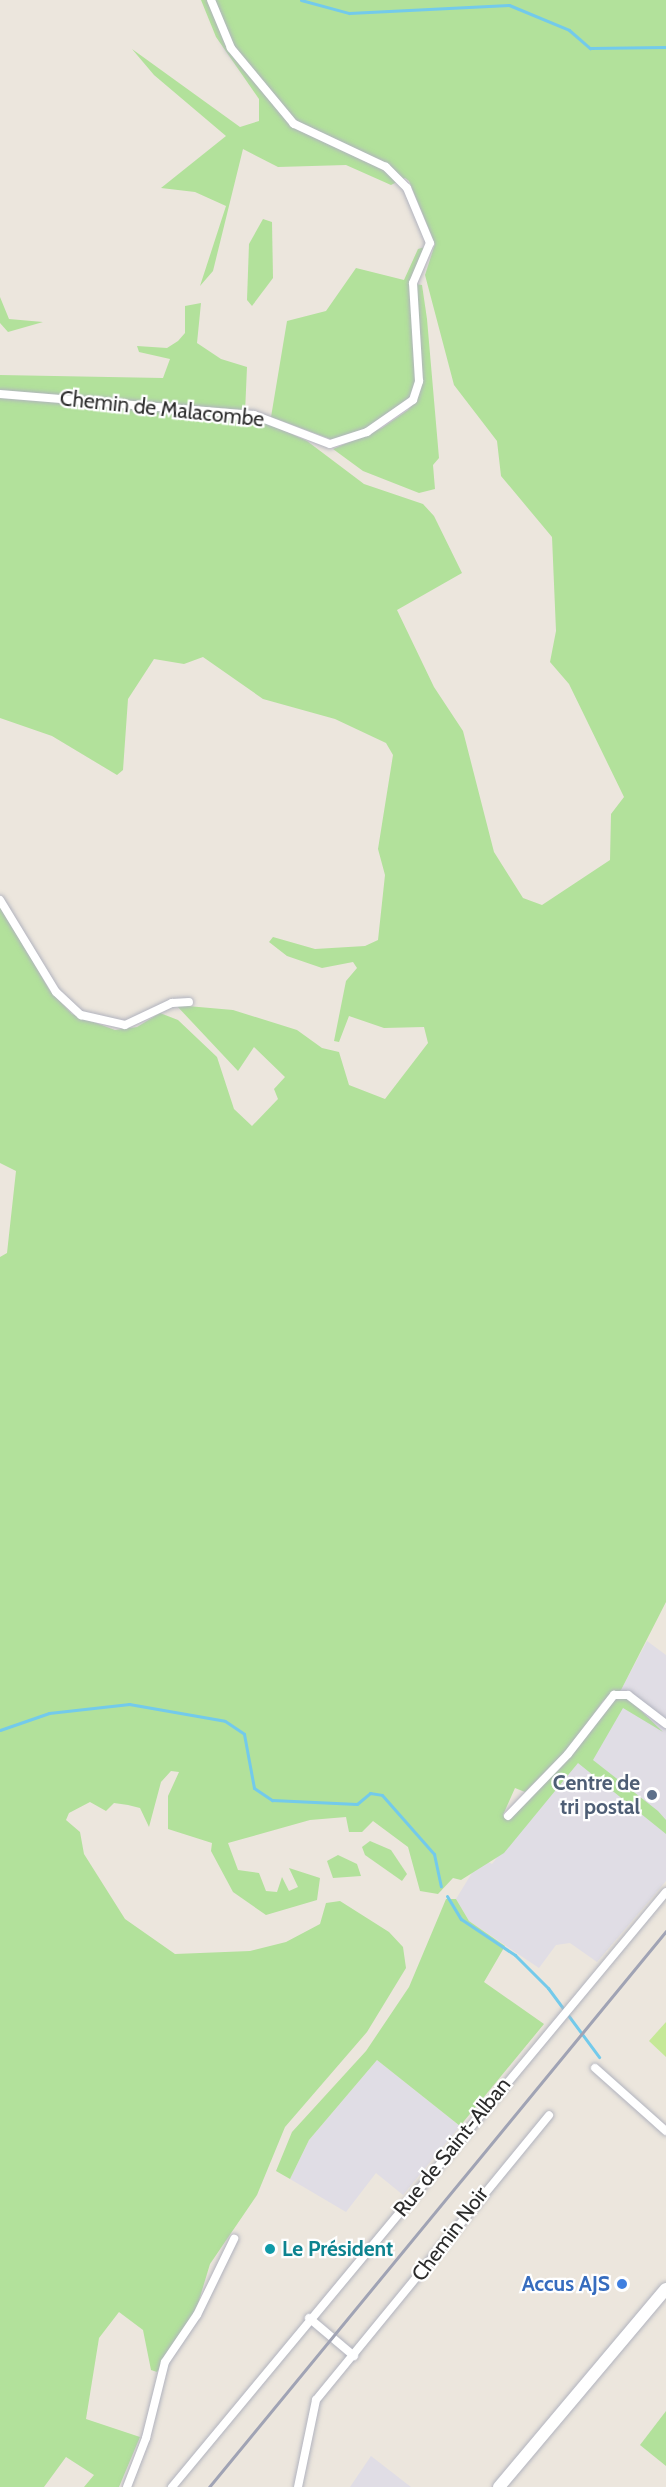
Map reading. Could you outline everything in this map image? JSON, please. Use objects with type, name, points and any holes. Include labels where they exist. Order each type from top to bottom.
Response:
[{"type":"main road","points":[[499,2487],[666,2289]]},
{"type":"street","name":"Chemin de Malacombe","points":[[0,394],[254,415],[330,444],[368,432],[413,400],[419,381],[413,283],[430,243],[407,188],[386,167],[294,124],[231,48],[211,0]]},
{"type":"street","points":[[0,900],[56,992],[81,1015],[125,1025],[172,1003],[189,1002]]},
{"type":"street","points":[[508,1816],[568,1754],[614,1695],[628,1695],[666,1724]]},
{"type":"street","name":"Rue de Saint-Alban","points":[[171,2487],[309,2318],[666,1892]]},
{"type":"street","points":[[595,2068],[666,2131]]},
{"type":"street","name":"Chemin Noir","points":[[298,2487],[316,2400],[549,2115]]},
{"type":"street","points":[[127,2487],[146,2438],[165,2362],[197,2315],[234,2239]]},
{"type":"street","points":[[309,2318],[354,2356]]},
{"type":"shaded area","points":[[647,1641],[666,1655],[666,1881],[597,1962],[570,1943],[556,1945],[539,1968],[469,1921],[456,1899],[481,1858],[492,1864],[607,1716]]},
{"type":"shaded area","points":[[377,2060],[460,2126],[403,2195],[376,2173],[346,2212],[290,2179],[309,2140]]},
{"type":"shaded area","points":[[371,2456],[411,2487],[350,2487]]},
{"type":"green space","points":[[201,0],[666,0],[666,1602],[621,1690],[603,1701],[573,1744],[525,1792],[515,1788],[503,1815],[507,1820],[613,1699],[628,1698],[663,1732],[623,1708],[593,1760],[658,1811],[666,1820],[666,1834],[578,1763],[504,1853],[461,1880],[453,1878],[438,1894],[420,1891],[408,1847],[373,1821],[362,1832],[349,1832],[346,1817],[310,1820],[228,1843],[238,1870],[259,1873],[266,1891],[277,1892],[282,1877],[289,1891],[298,1887],[289,1868],[320,1878],[317,1900],[266,1915],[233,1892],[211,1851],[212,1843],[168,1829],[168,1796],[179,1772],[171,1771],[161,1782],[149,1827],[140,1808],[128,1805],[114,1803],[106,1811],[90,1802],[69,1813],[66,1820],[80,1832],[84,1854],[125,1919],[175,1954],[250,1951],[286,1942],[320,1924],[326,1903],[340,1901],[389,1932],[403,1947],[406,1968],[367,2032],[285,2127],[257,2195],[210,2264],[197,2307],[157,2372],[151,2370],[143,2330],[119,2312],[99,2338],[86,2419],[140,2437],[119,2487],[84,2487],[94,2475],[66,2457],[44,2487],[0,2487],[0,1257],[7,1253],[16,1171],[0,1163],[0,905],[50,991],[72,1014],[115,1030],[137,1027],[160,1013],[178,1020],[217,1057],[234,1109],[252,1126],[278,1099],[274,1089],[285,1077],[254,1047],[238,1071],[176,1005],[233,1010],[297,1030],[322,1048],[339,1052],[349,1085],[385,1099],[428,1043],[424,1027],[384,1028],[349,1016],[339,1042],[334,1041],[346,981],[357,968],[353,962],[322,968],[287,956],[269,942],[273,937],[315,949],[365,946],[378,940],[385,875],[378,849],[393,755],[386,743],[335,719],[263,699],[203,657],[184,664],[154,659],[128,699],[123,770],[117,775],[52,736],[0,718],[0,375],[163,378],[170,359],[139,352],[137,346],[167,348],[178,341],[185,333],[185,306],[201,303],[197,343],[221,359],[247,367],[245,413],[307,441],[364,484],[423,504],[434,516],[462,573],[397,610],[434,687],[463,731],[494,852],[523,898],[542,905],[610,860],[611,814],[624,797],[569,684],[550,662],[556,631],[552,537],[501,476],[497,441],[454,385],[425,275],[435,244],[409,181],[405,178],[391,185],[346,165],[278,167],[243,149],[213,271],[200,286],[226,206],[195,192],[161,188],[226,136],[154,75],[132,49],[240,127],[259,121],[259,99],[216,37]]},
{"type":"green space","points":[[263,219],[272,222],[273,278],[252,306],[247,300],[249,244]]},
{"type":"green space","points":[[425,247],[413,274],[415,284],[422,285],[427,319],[439,458],[433,465],[435,489],[419,493],[363,471],[333,449],[382,428],[408,410],[414,403],[410,397],[362,433],[333,440],[271,417],[287,321],[326,311],[356,268],[404,280],[418,249]]},
{"type":"green space","points":[[0,297],[9,319],[43,322],[8,332],[0,323]]},
{"type":"green space","points":[[370,1841],[391,1850],[407,1874],[402,1881],[365,1855],[362,1847]]},
{"type":"green space","points":[[338,1855],[357,1864],[361,1876],[333,1878],[327,1861]]},
{"type":"green space","points":[[446,1899],[456,1899],[469,1921],[505,1946],[484,1982],[544,2024],[460,2126],[377,2060],[309,2140],[290,2179],[276,2171],[292,2132],[366,2051],[409,1987]]},
{"type":"green space","points":[[666,2022],[666,2057],[649,2041]]},
{"type":"green space","points":[[666,2411],[666,2466],[640,2445]]},
{"type":"waterway","points":[[301,0],[349,13],[509,5],[569,30],[590,48],[666,47]]},
{"type":"waterway","points":[[0,1730],[49,1713],[129,1704],[225,1721],[244,1734],[254,1788],[272,1800],[357,1804],[370,1793],[382,1795],[434,1854],[441,1886]]},
{"type":"waterway","points":[[447,1896],[461,1919],[515,1955],[548,1988],[599,2057]]},
{"type":"railway","points":[[209,2487],[666,1931]]},
{"type":"place","name":"Centre de tri postal","points":[[652,1795]]},
{"type":"place","name":"Le Président","points":[[270,2249]]},
{"type":"place","name":"Accus AJS","points":[[622,2284]]}]
